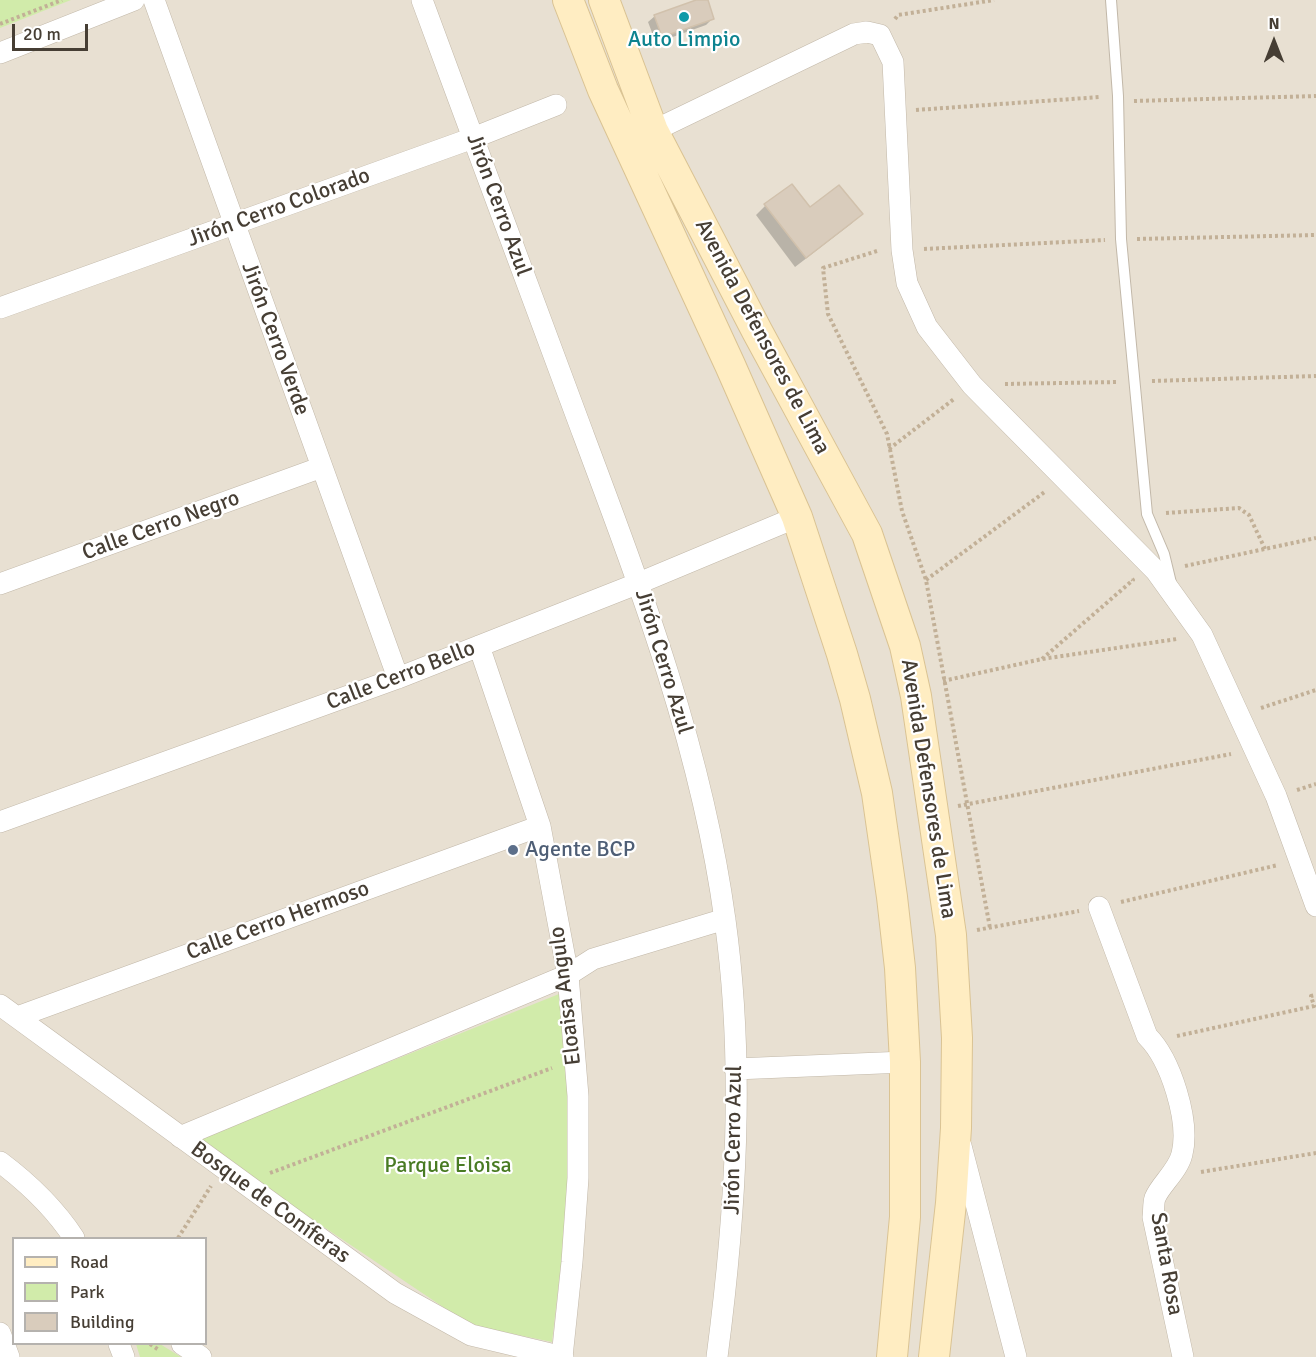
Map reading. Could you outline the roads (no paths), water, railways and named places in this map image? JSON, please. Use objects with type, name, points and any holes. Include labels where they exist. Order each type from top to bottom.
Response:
[{"type":"main road","name":"Avenida Defensores de Lima","points":[[568,0],[603,90],[730,364],[797,517],[842,654],[877,793],[900,968],[905,1062],[905,1217],[892,1357]]},
{"type":"main road","name":"Avenida Defensores de Lima","points":[[604,0],[653,132],[867,534],[904,646],[916,696],[951,935],[957,1038],[956,1128],[951,1203],[934,1357]]},
{"type":"street","points":[[0,53],[134,0]]},
{"type":"street","name":"Jirón Cerro Verde","points":[[154,0],[398,678]]},
{"type":"street","name":"Jirón Cerro Azul","points":[[422,0],[639,583],[673,688],[694,764],[714,851],[725,919],[734,1004],[737,1140],[727,1281],[717,1357]]},
{"type":"street","points":[[653,132],[854,34],[867,32],[880,36],[893,62],[902,250],[907,283],[927,327],[972,385],[1156,571],[1202,635],[1276,796],[1316,906]]},
{"type":"street","name":"Jirón Cerro Colorado","points":[[0,308],[473,138],[556,105]]},
{"type":"street","name":"Calle Cerro Negro","points":[[0,585],[322,467]]},
{"type":"street","name":"Calle Cerro Bello","points":[[0,822],[398,678],[639,583],[797,517]]},
{"type":"street","name":"Eloaisa Angulo","points":[[479,646],[540,826],[568,975],[578,1096],[578,1178],[562,1357]]},
{"type":"street","name":"Calle Cerro Hermoso","points":[[8,1011],[540,826]]},
{"type":"street","name":"Santa Rosa","points":[[1099,907],[1143,1027],[1174,1081],[1183,1126],[1182,1154],[1170,1178],[1155,1198],[1153,1217],[1183,1357]]},
{"type":"street","points":[[180,1137],[568,975],[593,959],[725,919]]},
{"type":"street","name":"Bosque de Coníferas","points":[[8,1011],[395,1293],[471,1335],[562,1357]]},
{"type":"street","points":[[735,1069],[905,1062]]},
{"type":"street","points":[[956,1128],[1016,1357]]},
{"type":"street","points":[[0,1162],[24,1180],[67,1227],[73,1237]]},
{"type":"street","points":[[0,1333],[9,1357]]},
{"type":"street","points":[[183,1345],[201,1357]]},
{"type":"lane","points":[[1111,0],[1118,96],[1121,239],[1147,514],[1164,554],[1174,595]]},
{"type":"place","name":"Auto Limpio","points":[[684,17]]},
{"type":"place","name":"Agente BCP","points":[[513,850]]},
{"type":"park label","name":"Parque Eloisa","points":[[448,1166]]}]
